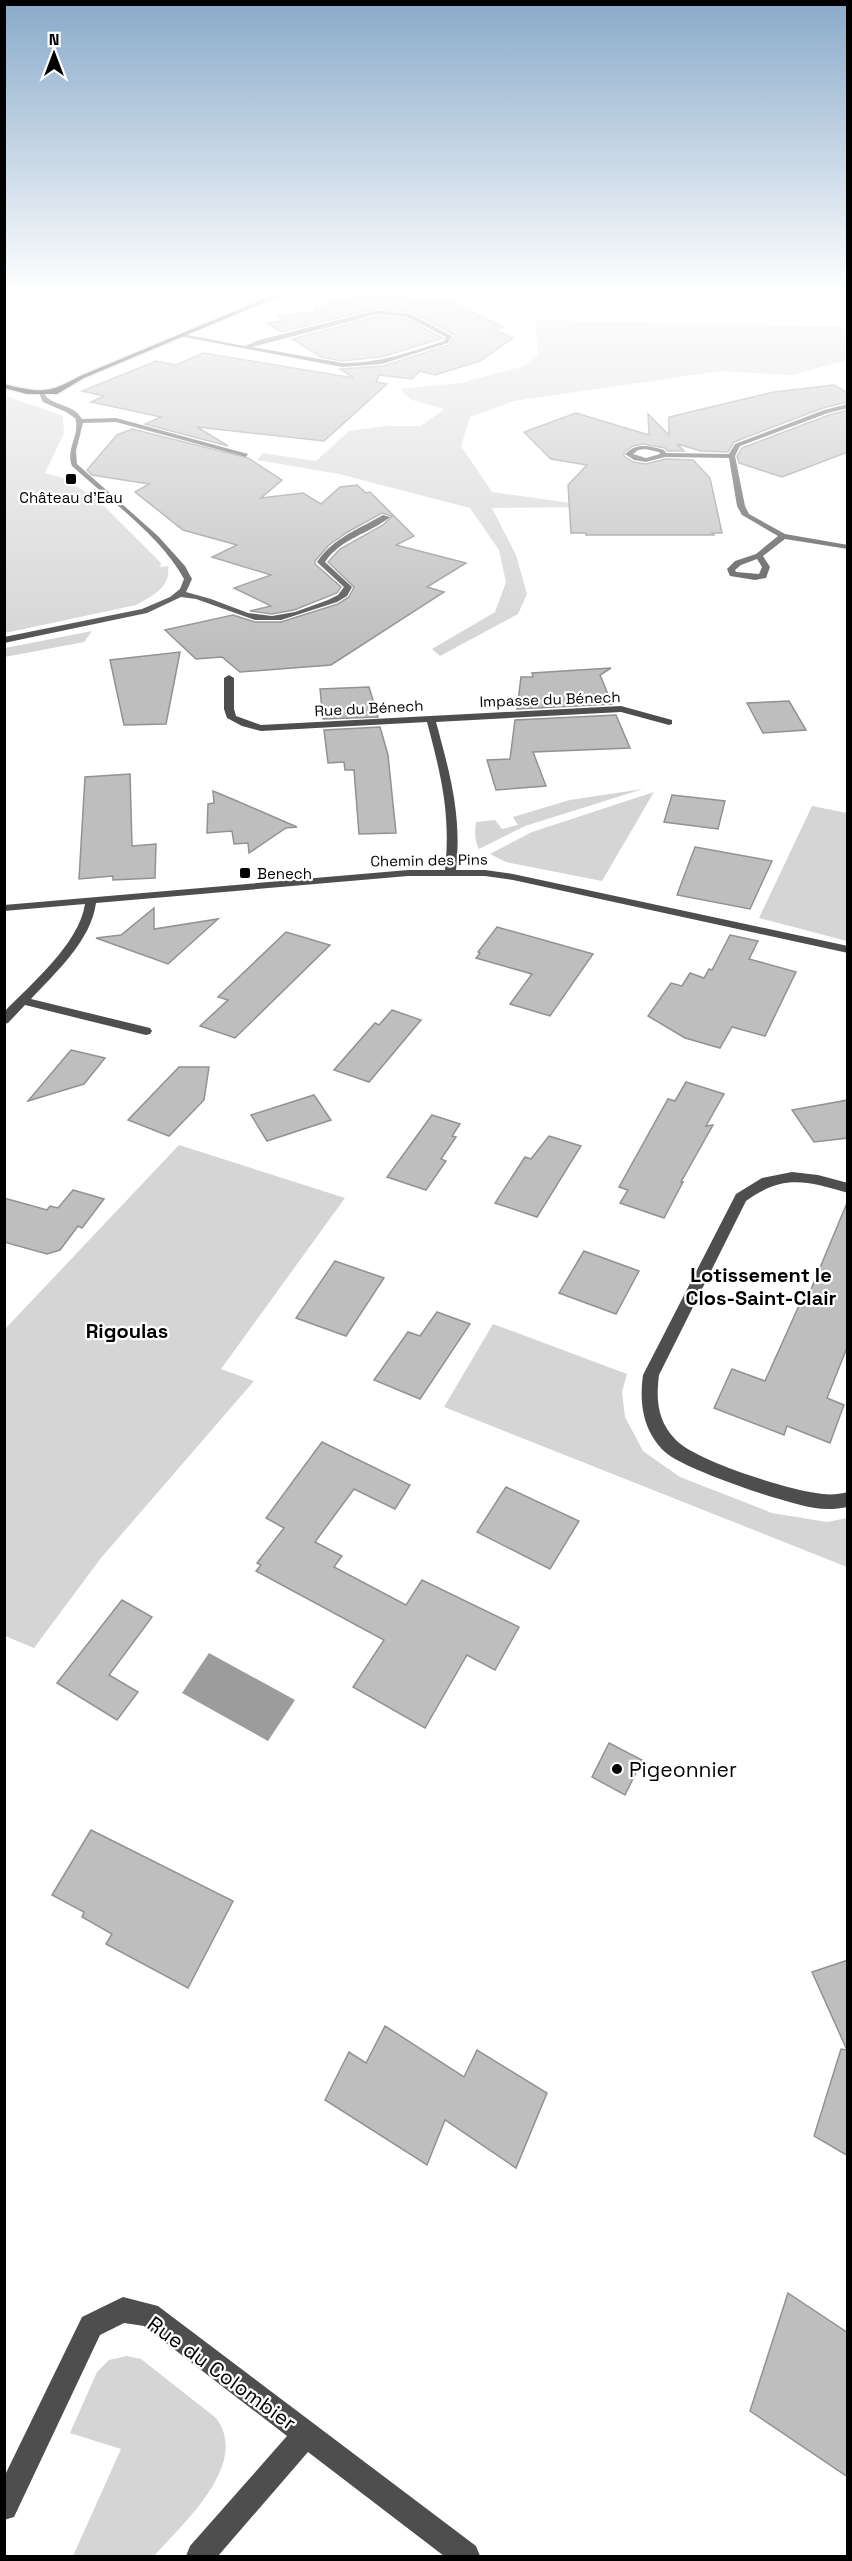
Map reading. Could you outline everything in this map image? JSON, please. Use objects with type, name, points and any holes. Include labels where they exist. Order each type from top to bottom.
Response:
[{"type":"street","points":[[71,412],[79,421],[78,438]]},
{"type":"street","points":[[86,412],[95,420]]},
{"type":"street","points":[[825,412],[737,445],[732,456],[741,506],[746,515],[783,536],[848,547]]},
{"type":"street","points":[[4,640],[144,611],[179,594],[188,579],[180,565],[114,500],[74,465],[71,450],[78,438],[93,426],[95,420]]},
{"type":"street","points":[[79,421],[116,420],[246,455]]},
{"type":"street","points":[[664,455],[732,456]]},
{"type":"street","points":[[179,594],[193,595],[255,617],[272,618],[301,613],[334,600],[347,591],[348,587],[343,581],[321,562],[325,555],[343,541],[386,517]]},
{"type":"street","points":[[759,556],[783,536]]},
{"type":"street","name":"Rue du Bénech","points":[[229,678],[229,709],[232,718],[244,724],[280,728],[431,719],[450,792],[453,846],[450,872]]},
{"type":"street","name":"Impasse du Bénech","points":[[431,719],[621,709],[669,722]]},
{"type":"street","name":"Chemin des Pins","points":[[4,908],[373,875],[450,872],[513,877],[848,950]]},
{"type":"street","points":[[4,1020],[81,934],[92,909],[91,900]]},
{"type":"street","points":[[22,1001],[146,1031]]},
{"type":"street","points":[[848,1188],[804,1176],[780,1177],[757,1184],[741,1198],[651,1375],[648,1393],[652,1423],[672,1449],[701,1464],[807,1499],[839,1501],[848,1499]]},
{"type":"street","name":"Rue du Colombier","points":[[4,2507],[91,2326],[123,2310],[148,2315],[466,2556]]},
{"type":"street","name":"Rue du Colombier","points":[[200,2556],[306,2434]]},
{"type":"shaded area","points":[[4,412],[50,412],[63,416],[64,433],[45,473],[63,478],[97,499],[161,563],[160,567],[168,566],[167,580],[160,590],[136,605],[5,633]]},
{"type":"shaded area","points":[[441,412],[485,412],[470,417],[461,446],[492,492],[600,507],[492,508],[516,555],[527,594],[518,614],[440,656],[432,649],[495,612],[506,582],[499,550],[470,508],[339,474],[257,460],[263,453],[316,461],[349,431],[385,426],[421,426]]},
{"type":"shaded area","points":[[92,631],[84,642],[5,657],[5,648]]},
{"type":"shaded area","points":[[643,789],[525,826],[479,849],[476,842],[476,822],[495,820],[502,829],[518,825],[513,817],[570,800]]},
{"type":"shaded area","points":[[654,792],[602,881],[506,862],[490,854],[532,832]]},
{"type":"shaded area","points":[[812,806],[847,813],[847,941],[759,918]]},
{"type":"shaded area","points":[[179,1145],[345,1198],[221,1369],[254,1381],[101,1558],[34,1648],[5,1636],[5,1329]]},
{"type":"shaded area","points":[[493,1324],[627,1374],[622,1392],[625,1417],[643,1451],[680,1477],[772,1513],[827,1522],[847,1518],[847,1567],[444,1407]]},
{"type":"shaded area","points":[[209,1653],[295,1700],[268,1741],[182,1693]]},
{"type":"shaded area","points":[[127,2356],[141,2359],[216,2418],[225,2436],[225,2454],[219,2473],[209,2492],[154,2556],[73,2556],[121,2449],[70,2433],[97,2372],[109,2360]]},
{"type":"building","points":[[135,412],[357,412],[324,441],[197,427],[228,446],[145,424],[161,417]]},
{"type":"building","points":[[692,412],[814,412],[734,442],[728,452],[701,451],[677,444],[684,451],[667,451],[665,448],[643,444],[633,446],[624,452],[624,456],[633,462],[646,464],[665,459],[693,460],[710,478],[722,533],[712,533],[714,535],[586,535],[586,533],[571,533],[568,485],[587,465],[551,459],[524,432],[576,413],[649,435],[648,414],[669,435],[669,417]]},
{"type":"building","points":[[848,412],[848,452],[782,477],[739,463],[737,456],[742,448],[829,415]]},
{"type":"building","points":[[132,429],[248,458],[282,480],[261,498],[303,493],[321,504],[340,487],[357,485],[366,493],[370,492],[414,536],[396,545],[466,563],[427,587],[444,592],[331,665],[240,672],[222,657],[196,659],[165,630],[233,615],[255,622],[281,622],[338,604],[349,597],[354,587],[328,562],[340,549],[383,525],[392,516],[382,513],[346,533],[329,545],[315,561],[315,564],[341,587],[337,593],[294,610],[272,614],[250,611],[271,606],[234,588],[271,575],[212,557],[237,545],[183,530],[135,492],[149,484],[92,475],[87,470],[117,435]]},
{"type":"building","points":[[180,652],[166,724],[124,725],[110,660]]},
{"type":"building","points":[[611,668],[600,675],[612,704],[517,709],[521,677],[533,677],[532,673]]},
{"type":"building","points":[[369,687],[378,717],[323,719],[320,689]]},
{"type":"building","points":[[789,701],[806,730],[763,733],[747,703]]},
{"type":"building","points":[[616,715],[630,748],[533,752],[546,786],[496,790],[487,760],[510,759],[515,720]]},
{"type":"building","points":[[380,727],[388,755],[396,833],[359,834],[354,770],[345,770],[344,762],[328,763],[324,730]]},
{"type":"building","points":[[130,774],[132,846],[156,844],[155,878],[113,880],[113,876],[79,879],[85,777]]},
{"type":"building","points":[[213,791],[297,827],[286,828],[249,853],[248,843],[234,844],[232,831],[207,833],[208,804],[214,803]]},
{"type":"building","points":[[672,795],[725,801],[718,829],[664,822]]},
{"type":"building","points":[[695,847],[772,861],[750,909],[677,895]]},
{"type":"building","points":[[154,908],[154,929],[218,919],[168,964],[96,938],[121,935]]},
{"type":"building","points":[[497,927],[593,954],[550,1016],[510,1004],[532,974],[476,958]]},
{"type":"building","points":[[286,932],[330,945],[235,1038],[200,1026],[228,1000],[218,997]]},
{"type":"building","points":[[730,935],[758,941],[749,959],[796,972],[765,1036],[732,1027],[720,1048],[685,1038],[648,1016],[671,983],[682,986],[690,973],[704,978],[709,969],[712,970]]},
{"type":"building","points":[[392,1010],[421,1020],[369,1082],[334,1070],[375,1023],[379,1025]]},
{"type":"building","points":[[71,1050],[105,1058],[84,1084],[28,1101]]},
{"type":"building","points":[[179,1067],[209,1067],[204,1100],[169,1136],[128,1120]]},
{"type":"building","points":[[686,1082],[724,1094],[706,1126],[713,1125],[664,1218],[620,1203],[628,1190],[619,1187],[668,1099],[675,1101]]},
{"type":"building","points":[[314,1095],[331,1120],[267,1141],[251,1115]]},
{"type":"building","points":[[848,1100],[848,1138],[814,1142],[792,1110]]},
{"type":"building","points":[[432,1115],[460,1124],[452,1136],[456,1137],[441,1159],[446,1161],[426,1190],[387,1177]]},
{"type":"building","points":[[549,1136],[581,1146],[537,1217],[495,1203],[525,1157],[531,1159]]},
{"type":"building","points":[[73,1190],[104,1199],[82,1228],[78,1226],[60,1250],[47,1254],[4,1242],[4,1198],[47,1210],[50,1206],[58,1208]]},
{"type":"building","points":[[847,1203],[848,1345],[827,1398],[844,1405],[830,1443],[787,1426],[784,1435],[714,1408],[732,1369],[765,1381],[802,1299],[804,1306]]},
{"type":"building","points":[[584,1251],[639,1271],[616,1314],[559,1293]]},
{"type":"building","points":[[335,1261],[384,1278],[346,1336],[296,1318]]},
{"type":"building","points":[[437,1312],[470,1324],[420,1399],[374,1380],[408,1332],[420,1336]]},
{"type":"building","points":[[322,1442],[410,1485],[395,1509],[354,1489],[315,1542],[342,1556],[334,1567],[406,1605],[422,1580],[519,1627],[495,1670],[467,1655],[425,1728],[353,1687],[384,1640],[256,1571],[261,1565],[257,1563],[284,1528],[266,1518]]},
{"type":"building","points":[[506,1487],[579,1521],[550,1569],[477,1532]]},
{"type":"building","points":[[122,1600],[152,1617],[109,1675],[138,1692],[117,1720],[57,1683]]},
{"type":"building","name":"Pigeonnier","points":[[609,1743],[642,1760],[625,1795],[592,1777]]},
{"type":"building","points":[[91,1830],[233,1901],[188,1988],[106,1944],[112,1934],[82,1917],[84,1912],[52,1895]]},
{"type":"building","points":[[848,1960],[848,2156],[814,2136],[841,2049],[847,2050],[812,1972]]},
{"type":"building","points":[[385,2026],[464,2077],[477,2050],[547,2093],[516,2168],[445,2120],[427,2165],[325,2100],[349,2052],[366,2063]]},
{"type":"building","points":[[788,2293],[848,2333],[848,2477],[750,2411]]},
{"type":"place","name":"Château d'Eau","points":[[71,479]]},
{"type":"place","name":"Benech","points":[[245,873]]},
{"type":"place","name":"Pigeonnier","points":[[617,1769]]},
{"type":"district","name":"Lotissement le Clos-Saint-Clair","points":[[761,1286]]},
{"type":"district","name":"Rigoulas","points":[[127,1331]]}]
